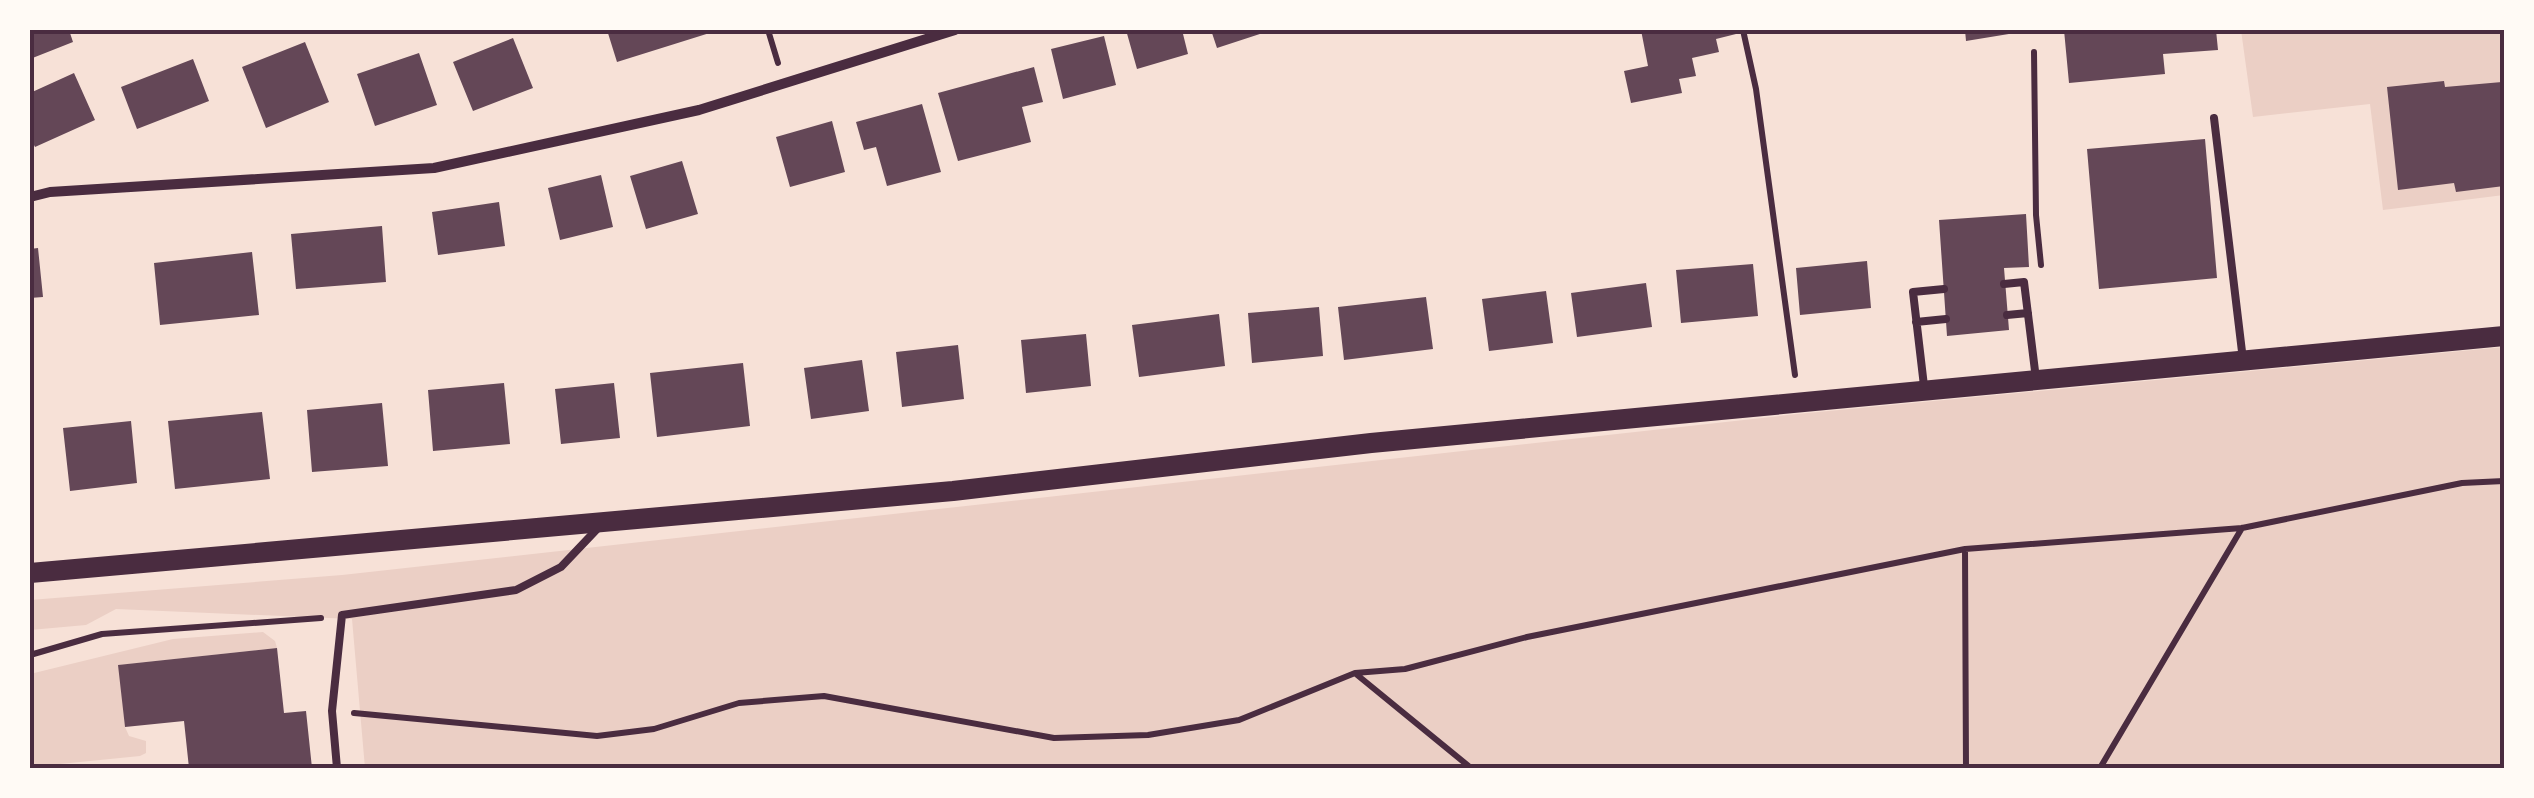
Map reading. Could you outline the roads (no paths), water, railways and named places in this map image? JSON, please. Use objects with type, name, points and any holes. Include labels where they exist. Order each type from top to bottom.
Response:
[{"type":"main road","points":[[30,574],[934,493],[1798,401],[2504,336]]},
{"type":"street","points":[[30,197],[50,192],[434,168],[699,110],[956,30]]},
{"type":"lane","points":[[2214,118],[2243,360]]},
{"type":"lane","points":[[2004,284],[2024,282],[2036,379]]},
{"type":"lane","points":[[1924,390],[1914,292],[1944,289]]},
{"type":"lane","points":[[2007,315],[2028,312]]},
{"type":"lane","points":[[1916,322],[1946,320]]},
{"type":"lane","points":[[338,768],[332,711],[342,615],[516,590],[561,566],[602,524]]}]
